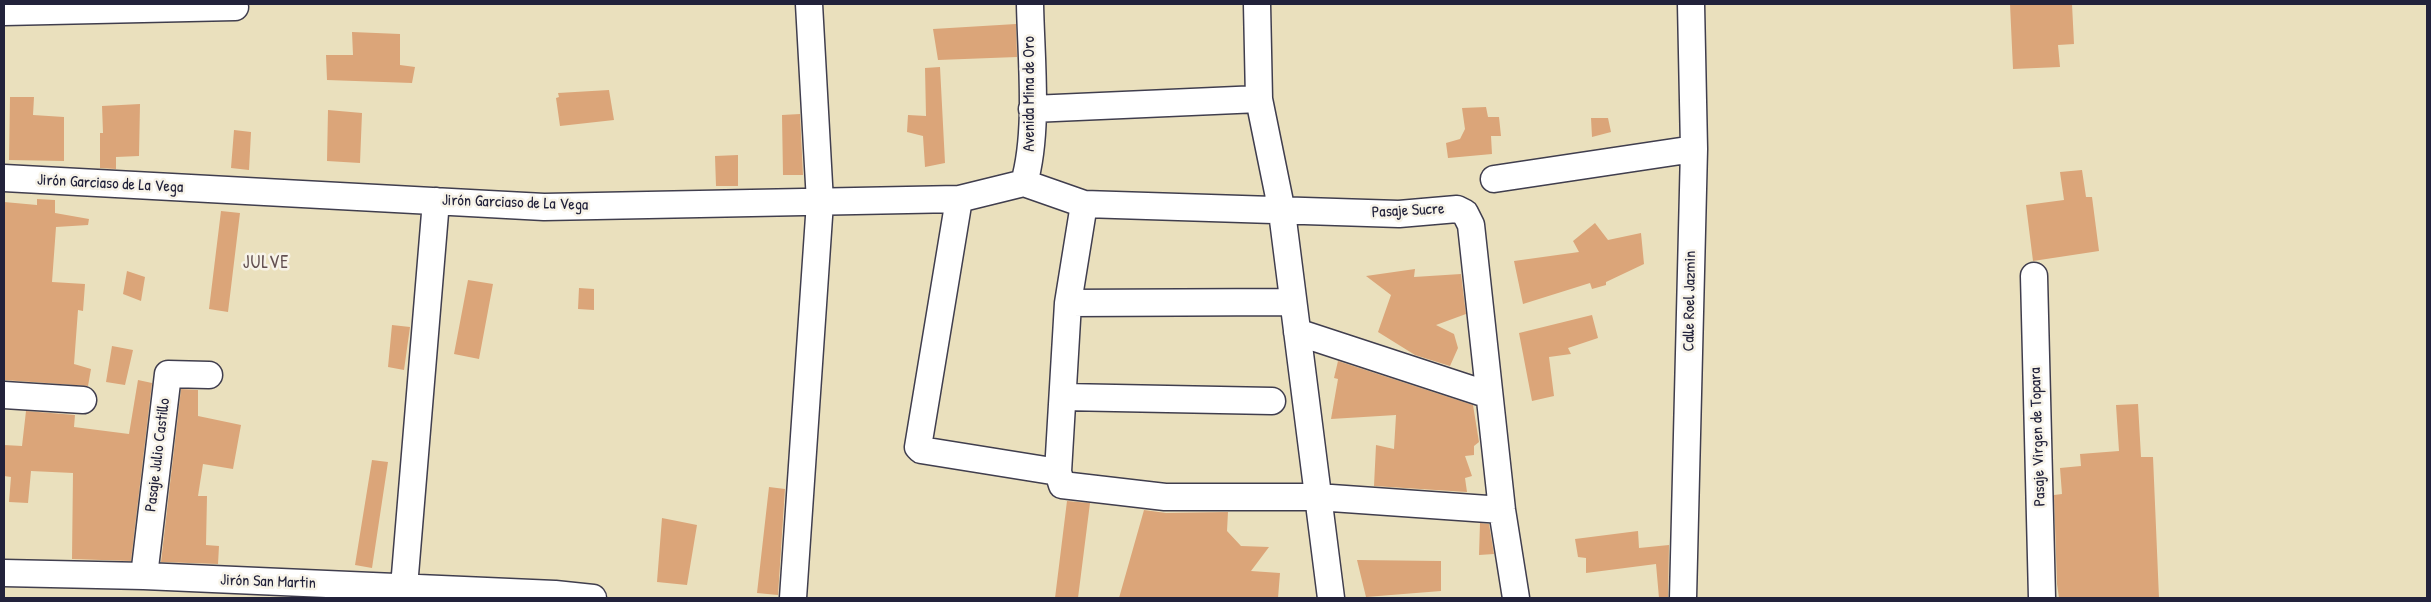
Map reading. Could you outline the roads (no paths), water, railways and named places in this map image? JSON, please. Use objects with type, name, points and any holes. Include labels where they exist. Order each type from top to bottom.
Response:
[{"type":"street","points":[[793,598],[820,202],[809,4]]},
{"type":"street","name":"Avenida Mina de Oro","points":[[1024,183],[1029,165],[1032,109],[1030,4]]},
{"type":"street","points":[[1258,4],[1259,99],[1282,212],[1331,598]]},
{"type":"street","name":"Calle Roel Jazmin","points":[[1683,598],[1694,149],[1691,4]]},
{"type":"street","points":[[4,12],[234,7]]},
{"type":"street","points":[[1032,109],[1259,99]]},
{"type":"street","points":[[1494,179],[1694,149]]},
{"type":"street","name":"Jirón Garciaso de La Vega","points":[[4,178],[544,207],[959,199],[1024,183]]},
{"type":"street","name":"Pasaje Sucre","points":[[1024,183],[1084,204],[1282,212],[1399,214],[1458,208],[1466,213],[1471,225],[1502,510],[1516,598]]},
{"type":"street","points":[[959,199],[918,447],[921,450],[1058,472]]},
{"type":"street","points":[[404,588],[436,201]]},
{"type":"street","points":[[1084,204],[1068,302],[1058,472],[1062,485],[1165,497],[1317,497],[1502,510]]},
{"type":"street","name":"Pasaje Virgen de Topara","points":[[2034,276],[2042,598]]},
{"type":"street","points":[[1068,302],[1293,302]]},
{"type":"street","points":[[1297,332],[1489,395]]},
{"type":"street","name":"Pasaje Julio Castillo","points":[[144,576],[168,374],[209,375]]},
{"type":"street","points":[[4,395],[83,400]]},
{"type":"street","points":[[1063,397],[1272,401]]},
{"type":"street","name":"Jirón San Martin","points":[[4,574],[144,576],[585,598]]},
{"type":"district","name":"JULVE","points":[[266,263]]}]
